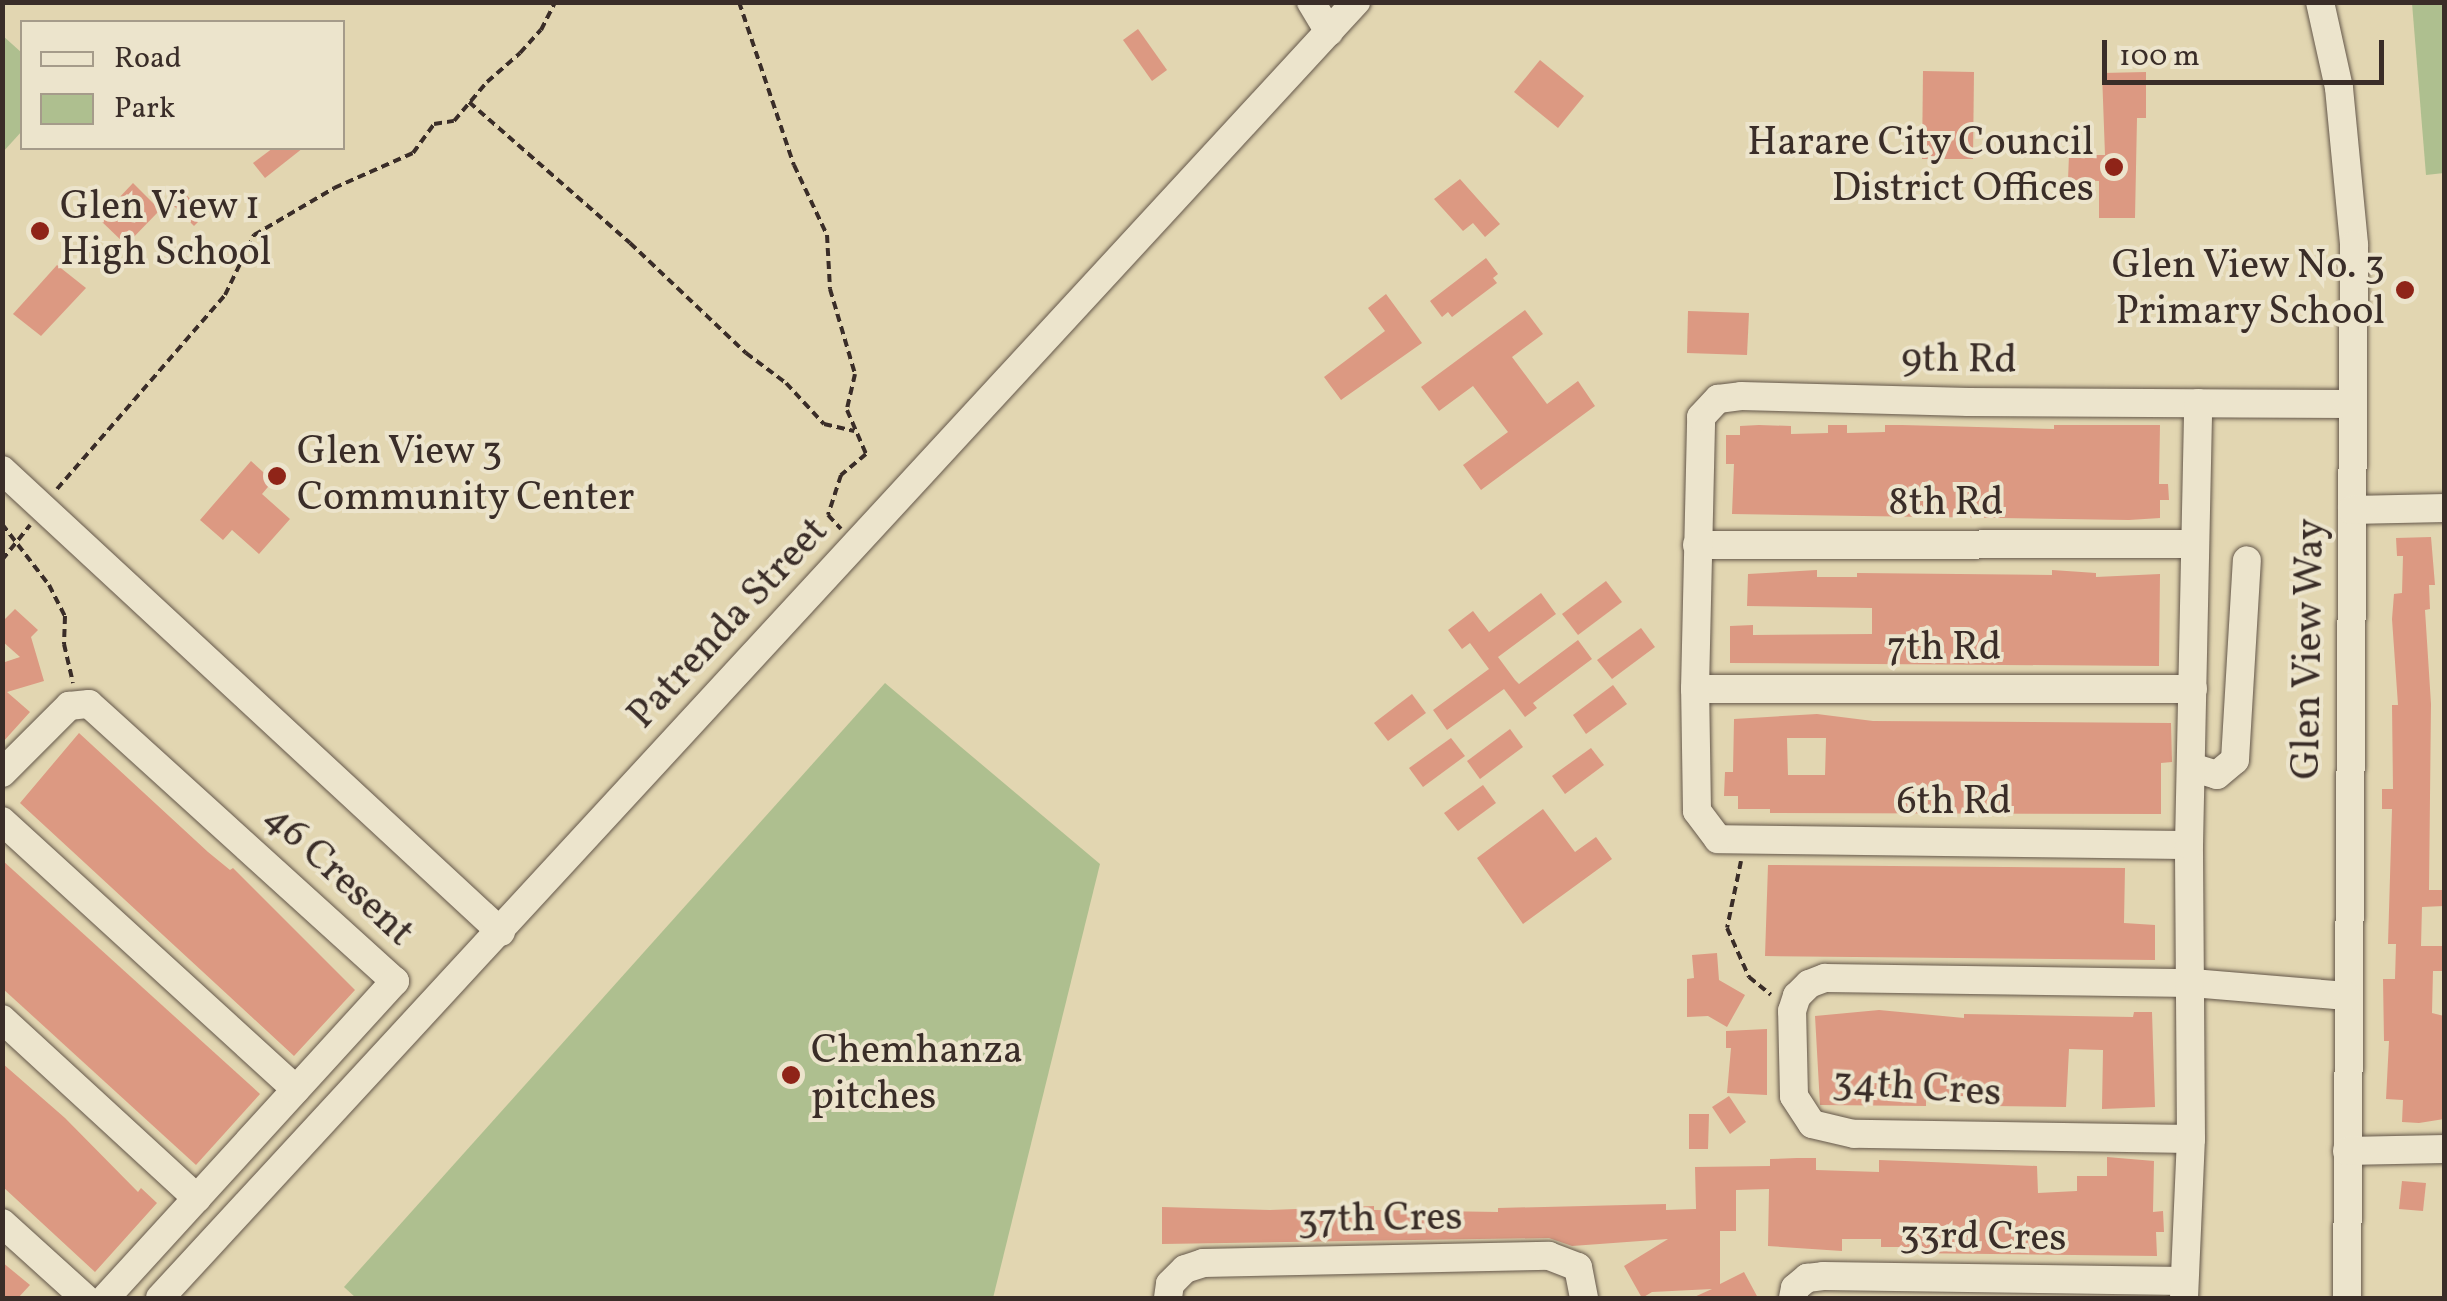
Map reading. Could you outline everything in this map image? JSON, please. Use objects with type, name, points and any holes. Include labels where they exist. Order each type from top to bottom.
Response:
[{"type":"street","points":[[1311,2],[1329,32]]},
{"type":"street","name":"Patrenda Street","points":[[160,1298],[1356,2]]},
{"type":"street","name":"Glen View Way","points":[[2320,2],[2339,88],[2352,225],[2346,996],[2348,1298]]},
{"type":"street","name":"9th Rd","points":[[1697,545],[1698,432],[1701,418],[1718,400],[1741,396],[2352,404]]},
{"type":"street","points":[[2184,1290],[2191,1139],[2189,845],[2198,404]]},
{"type":"street","points":[[2,470],[501,932]]},
{"type":"street","points":[[2352,510],[2444,508]]},
{"type":"street","name":"8th Rd","points":[[1697,545],[2195,544]]},
{"type":"street","points":[[1697,545],[1698,810],[1731,840]]},
{"type":"street","points":[[2191,767],[2217,775],[2235,760],[2248,560]]},
{"type":"street","name":"7th Rd","points":[[1695,689],[2193,690]]},
{"type":"street","points":[[2,773],[60,713],[78,702]]},
{"type":"street","name":"46 Cresent","points":[[78,702],[100,713],[395,981],[296,1089]]},
{"type":"street","points":[[2,821],[296,1089],[106,1298]]},
{"type":"street","name":"6th Rd","points":[[1731,840],[2189,845]]},
{"type":"street","points":[[1792,1011],[1797,996],[1826,978],[2192,984],[2346,996]]},
{"type":"street","name":"34th Cres","points":[[1792,1011],[1794,1096],[1812,1124],[1831,1130],[2191,1139]]},
{"type":"street","points":[[2,1019],[198,1198]]},
{"type":"street","points":[[2348,1151],[2444,1149]]},
{"type":"street","points":[[2,1223],[85,1298]]},
{"type":"street","name":"37th Cres","points":[[1168,1298],[1170,1284],[1185,1269],[1203,1263],[1549,1256],[1578,1267],[1584,1298]]},
{"type":"street","name":"33rd Cres","points":[[1793,1298],[1794,1288],[1807,1278],[1823,1276],[2184,1290]]},
{"type":"path","points":[[2,560],[18,545],[42,506],[224,295],[254,236],[334,188],[413,154],[434,124],[454,121],[541,30],[555,2]]},
{"type":"path","points":[[738,2],[794,164],[827,234],[830,290],[855,374],[847,410],[866,454],[841,475],[828,515],[856,546]]},
{"type":"path","points":[[470,102],[630,243],[746,354],[786,383],[824,424],[855,432]]},
{"type":"path","points":[[2,524],[49,585],[65,616],[64,644],[78,702]]},
{"type":"path","points":[[1731,840],[1727,928],[1749,977],[1792,1011]]},
{"type":"green space","points":[[2412,3],[2444,3],[2444,173],[2426,175]]},
{"type":"green space","points":[[2,35],[20,51],[20,133],[3,152]]},
{"type":"green space","name":"Chemhanza pitches","points":[[885,683],[1100,864],[993,1298],[356,1298],[344,1287]]},
{"type":"building","points":[[1138,29],[1167,70],[1152,81],[1123,40]]},
{"type":"building","points":[[1540,60],[1584,96],[1558,128],[1514,92]]},
{"type":"building","points":[[1923,71],[1974,72],[1973,159],[1922,159]]},
{"type":"building","points":[[2146,72],[2146,118],[2137,118],[2135,218],[2099,218],[2099,181],[2068,180],[2069,155],[2105,155],[2102,73]]},
{"type":"building","points":[[270,150],[300,150],[265,178],[253,163]]},
{"type":"building","points":[[1460,179],[1500,224],[1485,237],[1473,223],[1463,231],[1434,199]]},
{"type":"building","points":[[133,183],[160,210],[126,245],[99,219]]},
{"type":"building","points":[[180,189],[206,214],[194,226],[169,201]]},
{"type":"building","points":[[1486,258],[1498,274],[1493,278],[1497,283],[1452,317],[1448,312],[1442,317],[1430,301]]},
{"type":"building","points":[[57,265],[86,288],[41,336],[13,314]]},
{"type":"building","points":[[1386,294],[1422,343],[1341,400],[1324,377],[1385,331],[1368,308]]},
{"type":"building","points":[[1525,310],[1543,334],[1512,357],[1547,404],[1578,381],[1595,406],[1481,490],[1463,465],[1508,432],[1473,386],[1439,411],[1421,387]]},
{"type":"building","points":[[1688,311],[1749,313],[1747,355],[1687,353]]},
{"type":"building","points":[[1759,425],[1791,426],[1791,434],[1828,433],[1828,425],[1847,425],[1847,433],[1885,432],[1885,425],[2054,429],[2054,425],[2160,425],[2159,484],[2168,484],[2169,500],[2160,500],[2160,518],[2129,520],[1732,514],[1734,464],[1726,464],[1726,435],[1740,435],[1740,426]]},
{"type":"building","points":[[251,461],[273,481],[262,494],[290,519],[259,554],[232,530],[223,540],[200,520]]},
{"type":"building","points":[[2431,537],[2435,585],[2429,585],[2430,609],[2425,610],[2431,704],[2429,890],[2444,890],[2444,906],[2422,907],[2421,946],[2444,946],[2444,971],[2433,971],[2432,1013],[2444,1016],[2444,1119],[2419,1123],[2402,1122],[2403,1100],[2386,1099],[2389,1041],[2384,1041],[2383,979],[2395,979],[2396,944],[2388,944],[2392,809],[2382,809],[2382,789],[2393,789],[2392,705],[2398,705],[2392,619],[2394,594],[2402,593],[2403,556],[2397,556],[2396,538]]},
{"type":"building","points":[[1817,570],[1817,577],[1857,577],[1857,573],[2052,575],[2052,570],[2096,573],[2096,577],[2160,574],[2159,666],[1730,663],[1730,626],[1753,625],[1753,635],[1872,634],[1872,608],[1747,606],[1748,574]]},
{"type":"building","points":[[1606,581],[1622,602],[1578,635],[1562,614]]},
{"type":"building","points":[[1541,593],[1556,614],[1498,657],[1515,680],[1519,684],[1578,640],[1592,659],[1533,703],[1537,708],[1525,717],[1504,689],[1447,730],[1433,710],[1489,669],[1470,643],[1462,649],[1448,630],[1473,611],[1489,632]]},
{"type":"building","points":[[15,609],[38,630],[31,637],[44,681],[7,692],[30,712],[2,743],[2,663],[20,657],[2,641],[2,622]]},
{"type":"building","points":[[1641,628],[1655,647],[1612,679],[1597,660]]},
{"type":"building","points":[[1613,685],[1627,704],[1586,734],[1573,715]]},
{"type":"building","points":[[1412,694],[1426,713],[1388,741],[1374,723]]},
{"type":"building","points":[[1817,714],[1873,721],[2171,723],[2172,762],[2161,763],[2161,814],[1770,813],[1770,809],[1738,809],[1738,796],[1724,796],[1725,772],[1733,772],[1734,719]],"holes":[[[1787,738],[1826,738],[1825,775],[1788,775]]]},
{"type":"building","points":[[1510,729],[1523,747],[1480,779],[1467,761]]},
{"type":"building","points":[[79,733],[208,852],[230,870],[233,868],[355,990],[294,1056],[20,803]]},
{"type":"building","points":[[1451,738],[1465,756],[1423,787],[1409,768]]},
{"type":"building","points":[[1591,748],[1604,765],[1565,794],[1552,776]]},
{"type":"building","points":[[1483,785],[1496,803],[1458,831],[1444,813]]},
{"type":"building","points":[[1543,809],[1575,852],[1596,837],[1612,859],[1523,924],[1477,858]]},
{"type":"building","points":[[2,860],[260,1094],[196,1165],[2,988]]},
{"type":"building","points":[[1768,865],[2125,868],[2124,923],[2155,925],[2155,960],[1765,956]]},
{"type":"building","points":[[1717,953],[1719,980],[1745,995],[1727,1027],[1708,1016],[1687,1017],[1687,979],[1694,978],[1692,955]]},
{"type":"building","points":[[1879,1010],[1964,1018],[1964,1014],[2133,1017],[2134,1012],[2152,1012],[2155,1107],[2102,1109],[2103,1050],[2069,1049],[2066,1107],[1992,1106],[1992,1097],[1954,1096],[1926,1099],[1926,1106],[1820,1105],[1815,1016]]},
{"type":"building","points":[[1767,1029],[1767,1095],[1727,1093],[1731,1048],[1726,1048],[1726,1031]]},
{"type":"building","points":[[2,1063],[65,1118],[138,1192],[141,1188],[157,1203],[95,1272],[2,1186]]},
{"type":"building","points":[[1729,1096],[1746,1122],[1730,1134],[1712,1107]]},
{"type":"building","points":[[1689,1114],[1709,1114],[1708,1149],[1689,1149]]},
{"type":"building","points":[[2107,1157],[2154,1161],[2153,1212],[2163,1211],[2164,1232],[2156,1232],[2157,1256],[1908,1253],[1908,1247],[1881,1247],[1881,1239],[1842,1239],[1842,1251],[1768,1246],[1769,1189],[1736,1190],[1736,1231],[1720,1231],[1720,1284],[1744,1272],[1758,1298],[1692,1298],[1712,1289],[1652,1292],[1642,1298],[1624,1266],[1668,1239],[1572,1246],[1549,1238],[1162,1244],[1162,1207],[1270,1210],[1374,1206],[1374,1210],[1498,1212],[1498,1208],[1666,1204],[1666,1210],[1696,1209],[1695,1167],[1770,1166],[1770,1159],[1797,1158],[1816,1158],[1816,1170],[1879,1172],[1879,1160],[2037,1166],[2038,1193],[2077,1191],[2077,1176],[2107,1176]]},
{"type":"building","points":[[2402,1181],[2426,1183],[2423,1211],[2399,1209]]},
{"type":"building","points":[[2,1262],[30,1285],[18,1298],[2,1298]]},
{"type":"place","name":"Harare City Council District Offices","points":[[2114,167]]},
{"type":"place","name":"Glen View 1 High School","points":[[40,231]]},
{"type":"place","name":"Glen View No. 3 Primary School","points":[[2405,290]]},
{"type":"place","name":"Glen View 3 Community Center","points":[[277,476]]},
{"type":"place","name":"Chemhanza pitches","points":[[791,1075]]}]
